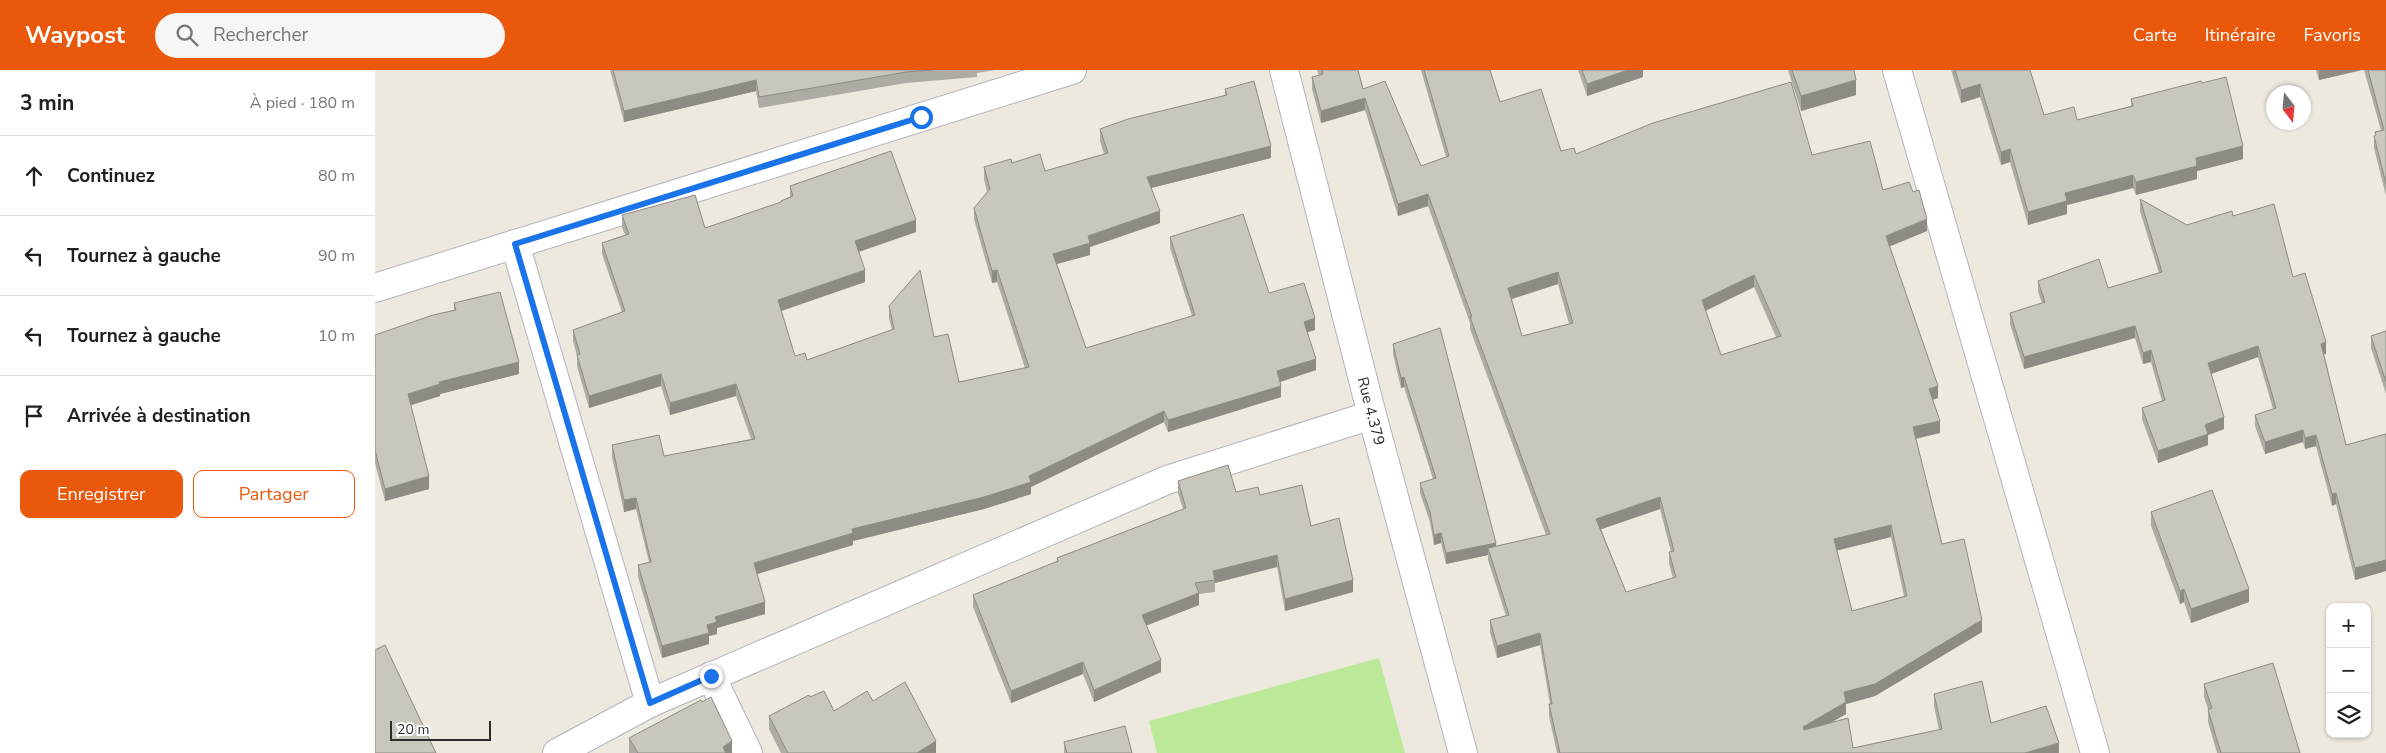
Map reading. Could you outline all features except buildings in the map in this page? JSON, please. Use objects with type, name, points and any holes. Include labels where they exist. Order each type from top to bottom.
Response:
[{"type":"street","points":[[375,288],[1072,70]]},
{"type":"street","name":"Rue 4.379","points":[[1285,70],[1372,415],[1463,753]]},
{"type":"street","points":[[1897,70],[2095,753]]},
{"type":"street","points":[[515,244],[650,703]]},
{"type":"street","points":[[557,753],[650,703],[1167,480],[1372,415]]},
{"type":"street","points":[[711,676],[748,753]]},
{"type":"green space","points":[[1379,658],[1405,753],[1157,753],[1149,721]]},
{"type":"route","points":[[711,676],[650,703],[515,244],[921,117]]}]
